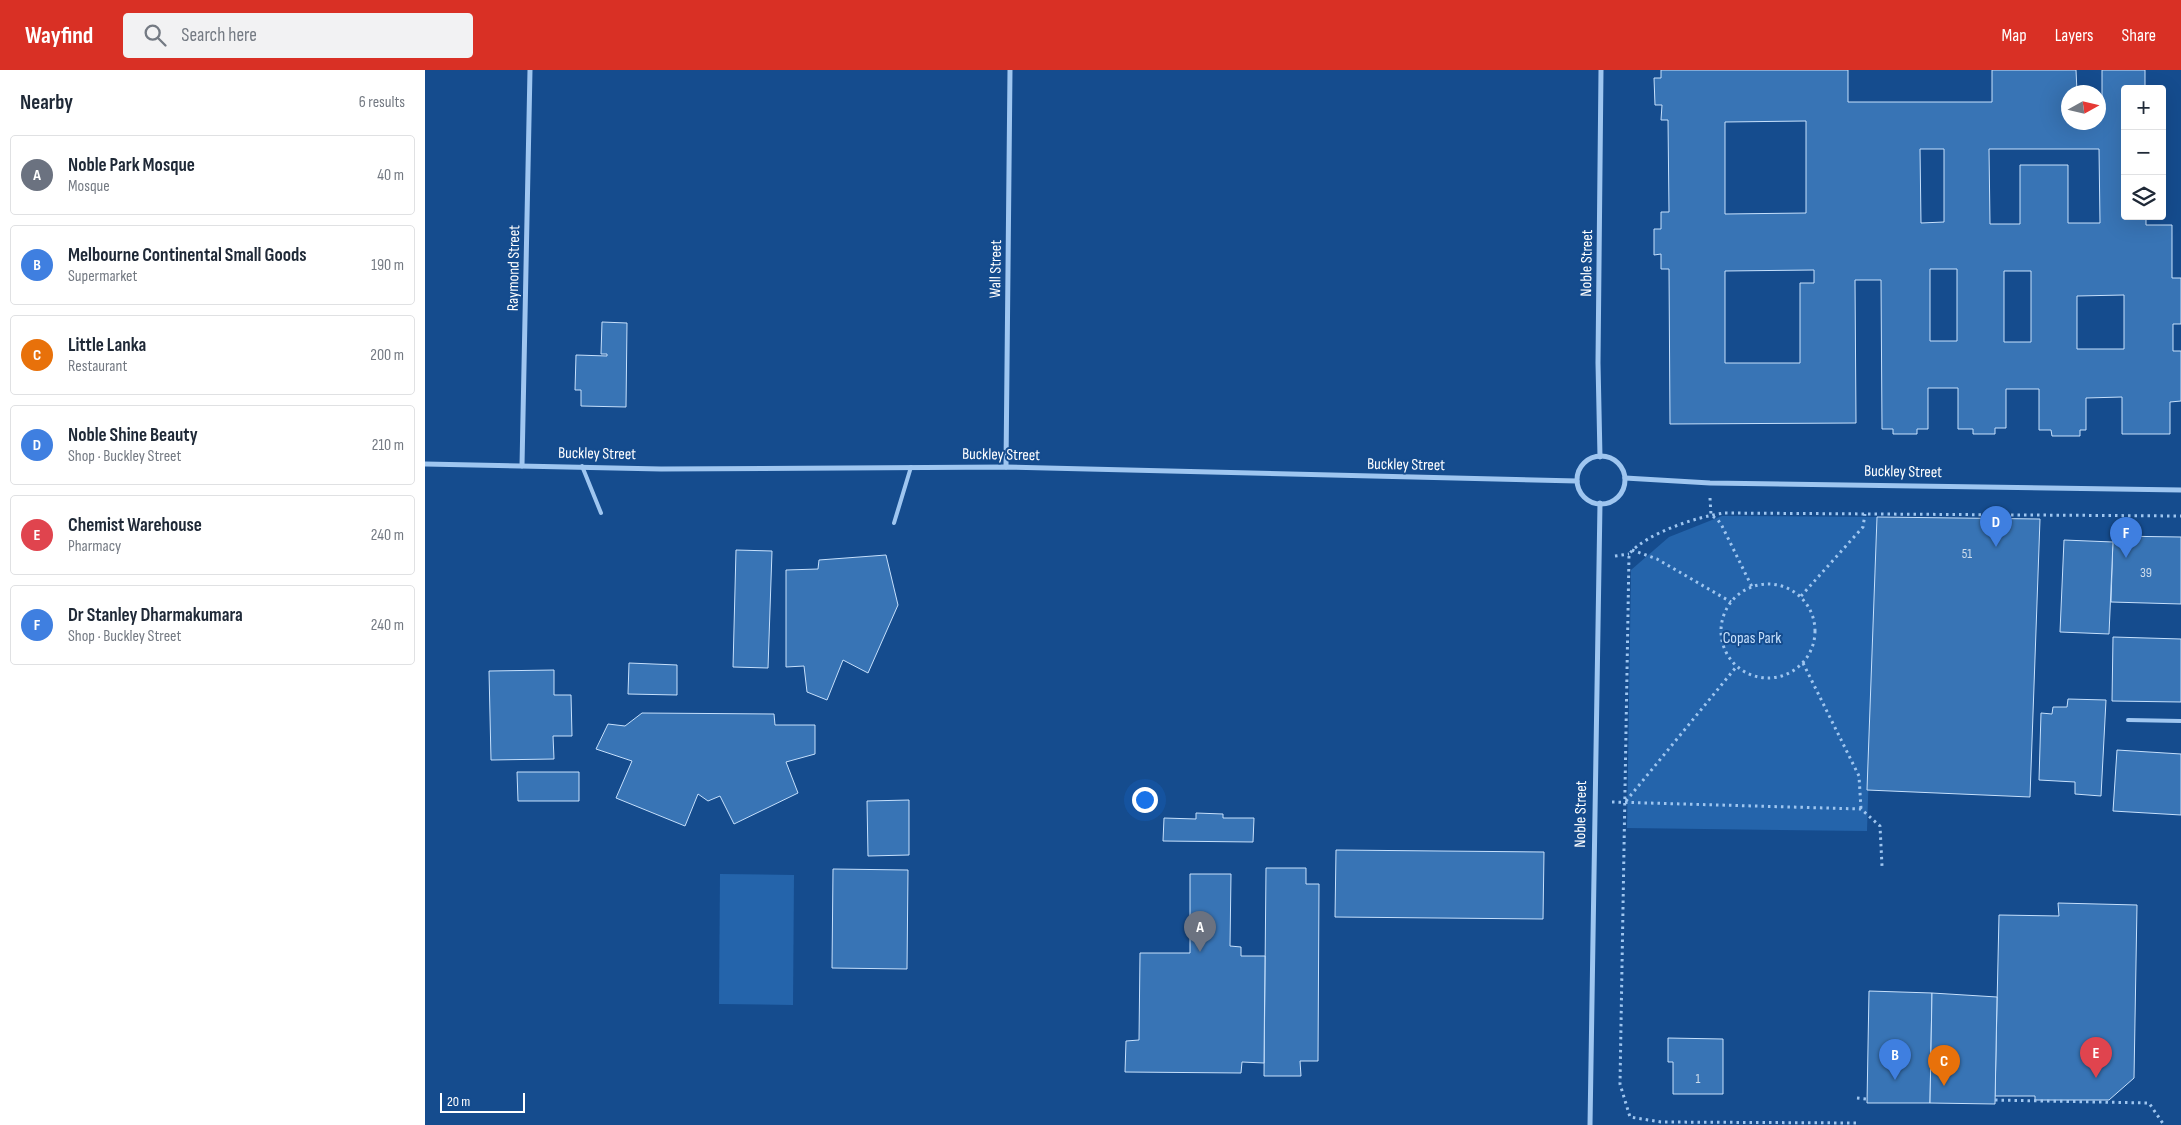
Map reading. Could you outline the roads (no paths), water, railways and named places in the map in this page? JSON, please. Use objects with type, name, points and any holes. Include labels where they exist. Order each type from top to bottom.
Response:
[{"type":"street","name":"Raymond Street","points":[[523,466],[531,70]]},
{"type":"street","name":"Wall Street","points":[[1006,467],[1010,70]]},
{"type":"street","name":"Noble Street","points":[[1600,457],[1598,363],[1601,70]]},
{"type":"street","points":[[1600,457],[1616,461],[1625,478],[1620,494],[1614,500],[1600,503],[1589,501],[1583,495],[1577,481],[1582,465],[1588,460],[1600,457]]},
{"type":"street","name":"Buckley Street","points":[[425,464],[661,469],[1006,467],[1577,481]]},
{"type":"street","name":"Buckley Street","points":[[1625,478],[1710,483],[2181,490]]},
{"type":"street","name":"Noble Street","points":[[1590,1125],[1593,802],[1600,503]]},
{"type":"lane","points":[[582,466],[601,513]]},
{"type":"lane","points":[[894,523],[911,467]]},
{"type":"lane","points":[[2128,720],[2181,722]]},
{"type":"place","name":"Noble Shine Beauty","points":[[1996,547]]},
{"type":"place","name":"Dr Stanley Dharmakumara","points":[[2126,558]]},
{"type":"place","name":"Noble Park Mosque","points":[[1200,952]]},
{"type":"place","name":"Chemist Warehouse","points":[[2096,1078]]},
{"type":"place","name":"Melbourne Continental Small Goods","points":[[1895,1080]]},
{"type":"place","name":"Little Lanka","points":[[1944,1086]]},
{"type":"park label","name":"Copas Park","points":[[1752,638]]}]
